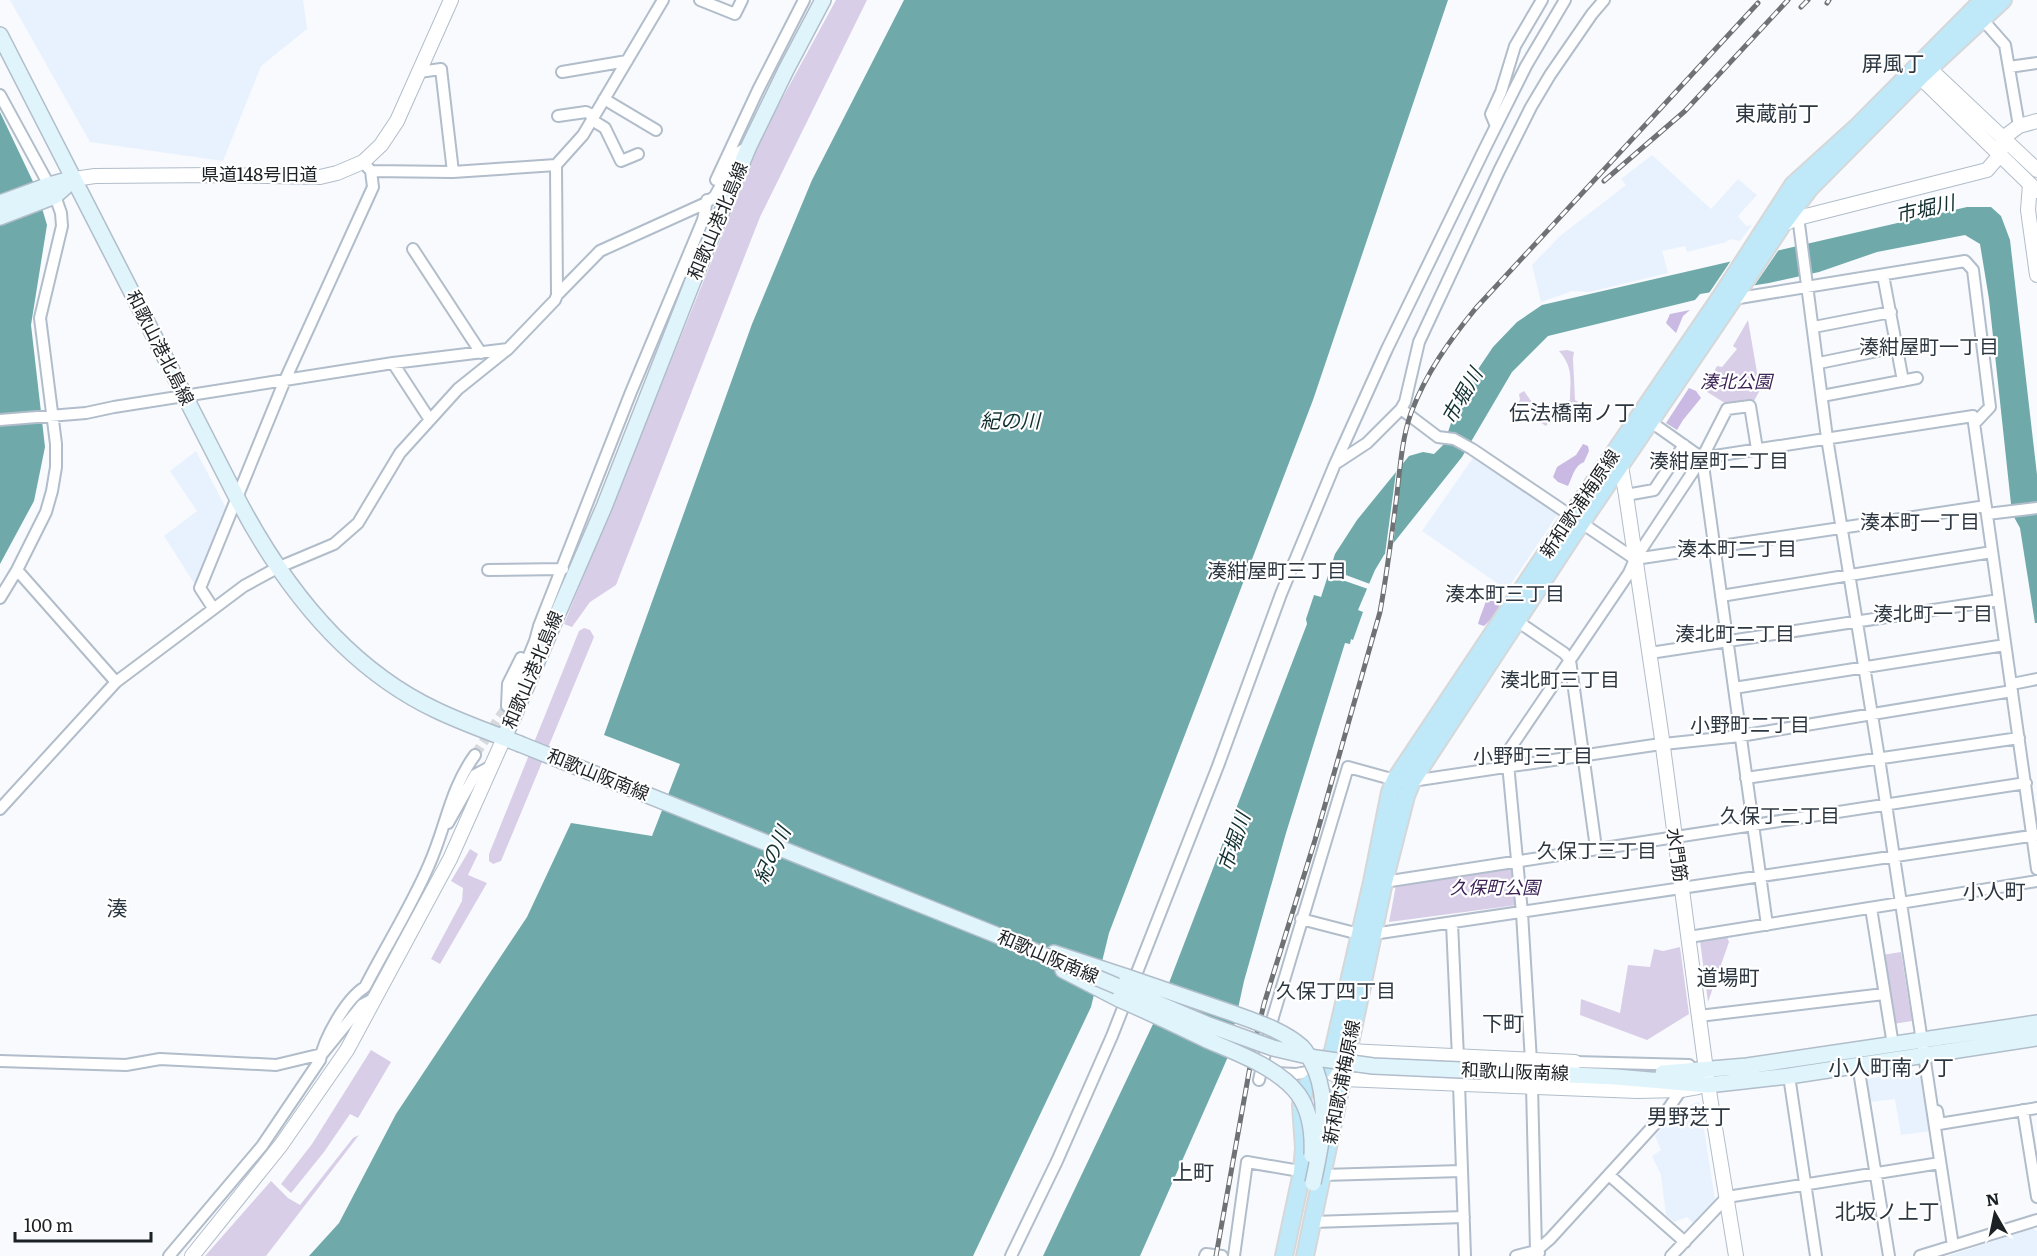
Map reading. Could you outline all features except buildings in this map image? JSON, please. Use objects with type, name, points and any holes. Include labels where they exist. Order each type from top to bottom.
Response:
[{"type":"main road","name":"和歌山港北島線","points":[[74,179],[237,498],[277,568],[325,627],[389,683],[434,709],[504,738],[513,704],[604,507],[749,146],[823,0]]},
{"type":"main road","name":"新和歌浦梅原線","points":[[1616,463],[1651,422],[1758,250],[1790,219],[1810,188],[1923,70],[1983,0]]},
{"type":"main road","name":"新和歌浦梅原線","points":[[1758,250],[1763,230],[1793,185],[2003,0]]},
{"type":"main road","points":[[0,35],[74,179],[0,217]]},
{"type":"main road","points":[[0,203],[47,192]]},
{"type":"main road","name":"新和歌浦梅原線","points":[[1284,1256],[1343,1078],[1390,792],[1395,780],[1730,297]]},
{"type":"main road","name":"新和歌浦梅原線","points":[[1305,1256],[1313,1222],[1311,1178],[1304,1148],[1300,1105],[1301,1081],[1324,1069],[1333,1051],[1366,934],[1384,882],[1406,795],[1412,781],[1517,621],[1576,520]]},
{"type":"main road","name":"和歌山阪南線","points":[[504,738],[994,934],[1206,1024],[1273,1048],[1316,1058],[1373,1066],[1616,1077],[1789,1076],[1858,1065],[2037,1023]]},
{"type":"main road","points":[[994,934],[1257,1022],[1283,1034],[1303,1048],[1319,1080],[1324,1103],[1323,1135],[1292,1256]]},
{"type":"main road","points":[[994,934],[1119,999],[1247,1058],[1279,1076],[1298,1094],[1311,1125],[1311,1178],[1297,1256]]},
{"type":"main road","name":"和歌山阪南線","points":[[1707,1077],[1747,1066],[1893,1045],[1924,1048],[2037,1038]]},
{"type":"street","name":"県道148号旧道","points":[[74,179],[95,176],[218,175],[320,177],[367,166],[397,121],[451,0]]},
{"type":"street","points":[[557,295],[556,165],[583,135],[663,0]]},
{"type":"street","points":[[700,0],[735,15],[742,0]]},
{"type":"street","points":[[513,704],[515,690],[536,641],[539,626],[631,392],[703,220],[706,203],[758,90],[804,0]]},
{"type":"street","points":[[1496,126],[1491,114],[1501,92],[1515,46],[1542,0]]},
{"type":"street","points":[[1011,1256],[1058,1161],[1112,1036],[1218,766],[1281,594],[1335,464],[1387,349],[1496,126],[1526,66],[1565,0]]},
{"type":"street","points":[[1335,464],[1367,442],[1401,409],[1405,402],[1419,342],[1499,171],[1550,75],[1604,0]]},
{"type":"street","points":[[1983,20],[2005,45],[2019,126]]},
{"type":"street","points":[[562,72],[627,61]]},
{"type":"street","points":[[2009,67],[2037,63]]},
{"type":"street","points":[[419,72],[441,69],[453,172]]},
{"type":"street","points":[[1923,70],[2037,170]]},
{"type":"street","points":[[1923,70],[2033,188],[2028,210],[2037,276]]},
{"type":"street","points":[[0,95],[47,192],[61,213],[62,226],[42,305],[40,327],[49,417],[56,444],[56,467],[46,512],[0,598]]},
{"type":"street","points":[[604,99],[656,130]]},
{"type":"street","points":[[558,116],[586,112],[605,128],[621,161],[638,154]]},
{"type":"street","points":[[1763,230],[1790,219],[1987,170],[2000,155],[2003,138],[2019,126],[2037,121]]},
{"type":"street","points":[[0,809],[116,682],[244,586],[277,568],[334,544],[358,523],[400,453],[458,389],[508,349],[600,251],[706,203],[715,196],[739,152],[749,146]]},
{"type":"street","points":[[213,608],[200,588],[285,380],[373,187],[367,166],[453,172],[556,165]]},
{"type":"street","points":[[1790,219],[1800,238],[1819,363],[1827,438],[1879,758],[1953,1246]]},
{"type":"street","points":[[413,249],[481,352]]},
{"type":"street","points":[[1730,297],[1965,261],[1973,270],[1990,407],[1974,424]]},
{"type":"street","points":[[1883,275],[1903,381]]},
{"type":"street","points":[[1814,327],[1891,312]]},
{"type":"street","points":[[1819,363],[1897,347]]},
{"type":"street","points":[[0,420],[86,413],[393,363],[508,349]]},
{"type":"street","points":[[393,363],[430,420]]},
{"type":"street","points":[[1822,396],[1917,378]]},
{"type":"street","points":[[1531,1061],[1518,861],[1507,753],[1629,573],[1635,559],[1702,458],[1727,409],[1750,406],[1757,449]]},
{"type":"street","points":[[1401,409],[1438,437],[1454,439],[1472,449],[1635,559],[1842,528],[1986,510],[2007,512],[2037,508]]},
{"type":"street","points":[[1651,422],[1702,458],[1973,416],[2035,835],[2037,869]]},
{"type":"street","points":[[1626,495],[1654,490],[1684,445]]},
{"type":"street","points":[[1702,458],[1767,925]]},
{"type":"street","name":"水門筋","points":[[1616,463],[1626,495],[1650,653],[1707,1077],[1736,1256]]},
{"type":"street","points":[[1721,596],[1992,552]]},
{"type":"street","points":[[488,570],[563,569]]},
{"type":"street","points":[[17,570],[116,682]]},
{"type":"street","points":[[1650,653],[1999,600]]},
{"type":"street","points":[[1517,621],[1564,653],[1570,660],[1596,848]]},
{"type":"street","points":[[1734,687],[2006,645]]},
{"type":"street","points":[[1301,1081],[1259,1076],[1301,919],[1348,767],[1395,780],[1412,781],[1740,736],[2012,688],[2037,679]]},
{"type":"street","points":[[192,1256],[242,1196],[312,1104],[347,1050],[450,859],[504,738]]},
{"type":"street","points":[[1746,778],[2019,738]]},
{"type":"street","points":[[443,831],[445,817],[462,772],[475,755]]},
{"type":"street","points":[[170,1256],[262,1146],[296,1098],[320,1059],[322,1047],[354,993],[365,987],[429,866],[443,831],[475,775],[490,767]]},
{"type":"street","points":[[1384,882],[2026,783]]},
{"type":"street","points":[[1301,919],[1366,934],[1522,913],[2035,835]]},
{"type":"street","points":[[1689,937],[2037,882]]},
{"type":"street","points":[[1871,908],[1893,1045]]},
{"type":"street","points":[[1452,923],[1458,1058]]},
{"type":"street","points":[[1699,1016],[1884,994]]},
{"type":"street","points":[[0,1061],[126,1065],[160,1059],[276,1065],[321,1053],[362,1005],[377,997]]},
{"type":"street","points":[[1348,1052],[1458,1058],[1692,1065],[1707,1077],[1681,1090],[1637,1091],[1343,1078],[1324,1069],[1340,1055],[1348,1052]]},
{"type":"street","points":[[1858,1065],[1889,1256]]},
{"type":"street","points":[[1789,1076],[1816,1256]]},
{"type":"street","points":[[1459,1084],[1465,1256]]},
{"type":"street","points":[[1532,1086],[1539,1253]]},
{"type":"street","points":[[1929,1089],[1936,1101],[1939,1124],[2037,1108]]},
{"type":"street","points":[[1516,1256],[1539,1253],[1666,1112],[1681,1090]]},
{"type":"street","points":[[2023,1110],[2037,1197]]},
{"type":"street","points":[[1234,1256],[1247,1162],[1311,1178],[1461,1171]]},
{"type":"street","points":[[1671,1256],[1727,1197],[1940,1163]]},
{"type":"street","points":[[1609,1175],[1685,1242]]},
{"type":"street","points":[[1313,1222],[1464,1217]]},
{"type":"street","points":[[1920,1256],[2037,1220]]},
{"type":"street","points":[[1205,1256],[1206,1254],[1222,1256]]},
{"type":"shaded area","points":[[10,0],[303,0],[307,29],[261,66],[223,161],[90,142]]},
{"type":"shaded area","points":[[1652,155],[1711,209],[1738,179],[1757,195],[1738,216],[1746,226],[1752,225],[1740,241],[1730,239],[1687,252],[1685,246],[1662,251],[1668,273],[1589,292],[1572,291],[1541,302],[1532,265],[1560,236],[1626,185],[1621,179]]},
{"type":"shaded area","points":[[1690,310],[1683,316],[1676,333],[1666,323],[1670,314]]},
{"type":"shaded area","points":[[1689,388],[1696,391],[1701,398],[1677,430],[1666,423]]},
{"type":"shaded area","points":[[1583,444],[1588,446],[1589,451],[1584,462],[1576,469],[1568,486],[1558,482],[1553,477],[1557,467],[1576,455]]},
{"type":"shaded area","points":[[196,451],[226,508],[196,586],[164,536],[197,511],[170,471]]},
{"type":"shaded area","points":[[1473,458],[1557,515],[1507,590],[1422,531]]},
{"type":"shaded area","points":[[1488,590],[1494,594],[1501,610],[1484,626],[1478,624]]},
{"type":"shaded area","points":[[1921,1070],[1931,1131],[1901,1135],[1895,1099],[1870,1102],[1866,1079]]},
{"type":"shaded area","points":[[1697,1102],[1700,1103],[1715,1200],[1694,1224],[1687,1217],[1674,1222],[1666,1215],[1661,1175],[1652,1156],[1661,1150],[1655,1136],[1675,1113]]},
{"type":"shaded area","points":[[2033,1228],[2037,1231],[2037,1256],[1948,1256]]},
{"type":"green space","points":[[836,0],[867,0],[760,217],[616,585],[590,602],[572,627],[564,624],[765,130]]},
{"type":"green space","name":"湊北公園","points":[[1748,320],[1760,390],[1754,401],[1728,405],[1704,390],[1717,366],[1722,367],[1737,349],[1733,346]]},
{"type":"green space","points":[[1559,351],[1574,352],[1575,400],[1589,408],[1587,413],[1580,411],[1581,408],[1572,406],[1564,410],[1565,413],[1552,418],[1546,426],[1532,417],[1534,412],[1523,405],[1517,412],[1513,409],[1520,400],[1519,394],[1524,391],[1538,411],[1564,406],[1563,403],[1570,400],[1569,369]]},
{"type":"green space","points":[[584,628],[590,630],[594,637],[501,861],[493,864],[489,861],[489,854],[579,631]]},
{"type":"green space","points":[[470,849],[478,854],[468,875],[487,883],[440,964],[431,959],[462,901],[463,888],[451,881]]},
{"type":"green space","name":"久保町公園","points":[[1511,867],[1517,905],[1389,922],[1396,885]]},
{"type":"green space","points":[[1727,937],[1729,942],[1708,1002],[1700,941]]},
{"type":"green space","points":[[1680,947],[1689,1014],[1647,1040],[1580,1015],[1581,999],[1620,1013],[1628,965],[1650,967],[1654,949],[1663,951]]},
{"type":"green space","points":[[1901,952],[1912,1021],[1893,1024],[1882,955]]},
{"type":"green space","points":[[371,1050],[391,1062],[358,1118],[350,1114],[324,1152],[291,1193],[281,1184],[312,1144]]},
{"type":"green space","points":[[359,1135],[266,1256],[205,1256],[271,1181],[288,1198],[300,1205],[353,1138]]},
{"type":"water","name":"紀の川","points":[[904,0],[1448,0],[1313,400],[1109,933],[1091,1007],[973,1256],[309,1256],[339,1223],[396,1114],[527,917],[571,823],[652,836],[680,764],[604,735],[752,324],[812,180]]},
{"type":"water","points":[[0,112],[36,188],[47,225],[31,325],[45,447],[34,501],[0,564]]},
{"type":"water","name":"市堀川","points":[[1967,207],[1991,207],[2001,216],[2010,240],[2037,475],[2037,623],[2035,623],[2020,528],[2011,504],[1989,299],[1980,244],[1965,235],[1877,252],[1819,272],[1700,294],[1695,300],[1548,336],[1512,372],[1462,457],[1384,555],[1375,570],[1358,610],[1363,612],[1353,640],[1351,639],[1350,644],[1345,643],[1286,833],[1244,981],[1227,1059],[1140,1256],[1043,1256],[1154,1022],[1307,624],[1306,619],[1314,595],[1321,597],[1335,554],[1357,520],[1409,456],[1423,452],[1434,454],[1444,444],[1460,396],[1493,347],[1517,322],[1542,305]]},
{"type":"pier","points":[[1780,248],[1752,289],[1707,296],[1732,259]]},
{"type":"pier","points":[[1402,465],[1393,547],[1385,554],[1396,472]]},
{"type":"pier","points":[[1327,568],[1370,584],[1368,589],[1325,574]]},
{"type":"tunnel","points":[[475,755],[507,706]]},
{"type":"railway","points":[[1604,181],[1685,111],[1788,0]]},
{"type":"railway","points":[[1801,7],[1808,0]]},
{"type":"railway","points":[[1216,1256],[1253,1050],[1264,1004],[1315,840],[1380,612],[1403,443],[1417,398],[1439,358],[1476,308],[1758,3]]},
{"type":"district","name":"屏風丁","points":[[1893,64]]},
{"type":"district","name":"東蔵前丁","points":[[1777,114]]},
{"type":"district","name":"湊紺屋町一丁目","points":[[1929,347]]},
{"type":"district","name":"伝法橋南ノ丁","points":[[1572,413]]},
{"type":"district","name":"湊紺屋町二丁目","points":[[1719,461]]},
{"type":"district","name":"湊本町一丁目","points":[[1920,522]]},
{"type":"district","name":"湊本町二丁目","points":[[1737,549]]},
{"type":"district","name":"湊紺屋町三丁目","points":[[1277,571]]},
{"type":"district","name":"湊本町三丁目","points":[[1505,594]]},
{"type":"district","name":"湊北町一丁目","points":[[1933,614]]},
{"type":"district","name":"湊北町二丁目","points":[[1735,634]]},
{"type":"district","name":"湊北町三丁目","points":[[1560,680]]},
{"type":"district","name":"小野町二丁目","points":[[1750,725]]},
{"type":"district","name":"小野町三丁目","points":[[1533,756]]},
{"type":"district","name":"久保丁二丁目","points":[[1780,816]]},
{"type":"district","name":"久保丁三丁目","points":[[1597,851]]},
{"type":"district","name":"小人町","points":[[1994,892]]},
{"type":"district","name":"湊","points":[[117,909]]},
{"type":"district","name":"道場町","points":[[1728,978]]},
{"type":"district","name":"久保丁四丁目","points":[[1336,991]]},
{"type":"district","name":"下町","points":[[1503,1024]]},
{"type":"district","name":"小人町南ノ丁","points":[[1891,1068]]},
{"type":"district","name":"男野芝丁","points":[[1689,1117]]},
{"type":"district","name":"上町","points":[[1193,1173]]},
{"type":"district","name":"北坂ノ上丁","points":[[1887,1212]]}]
